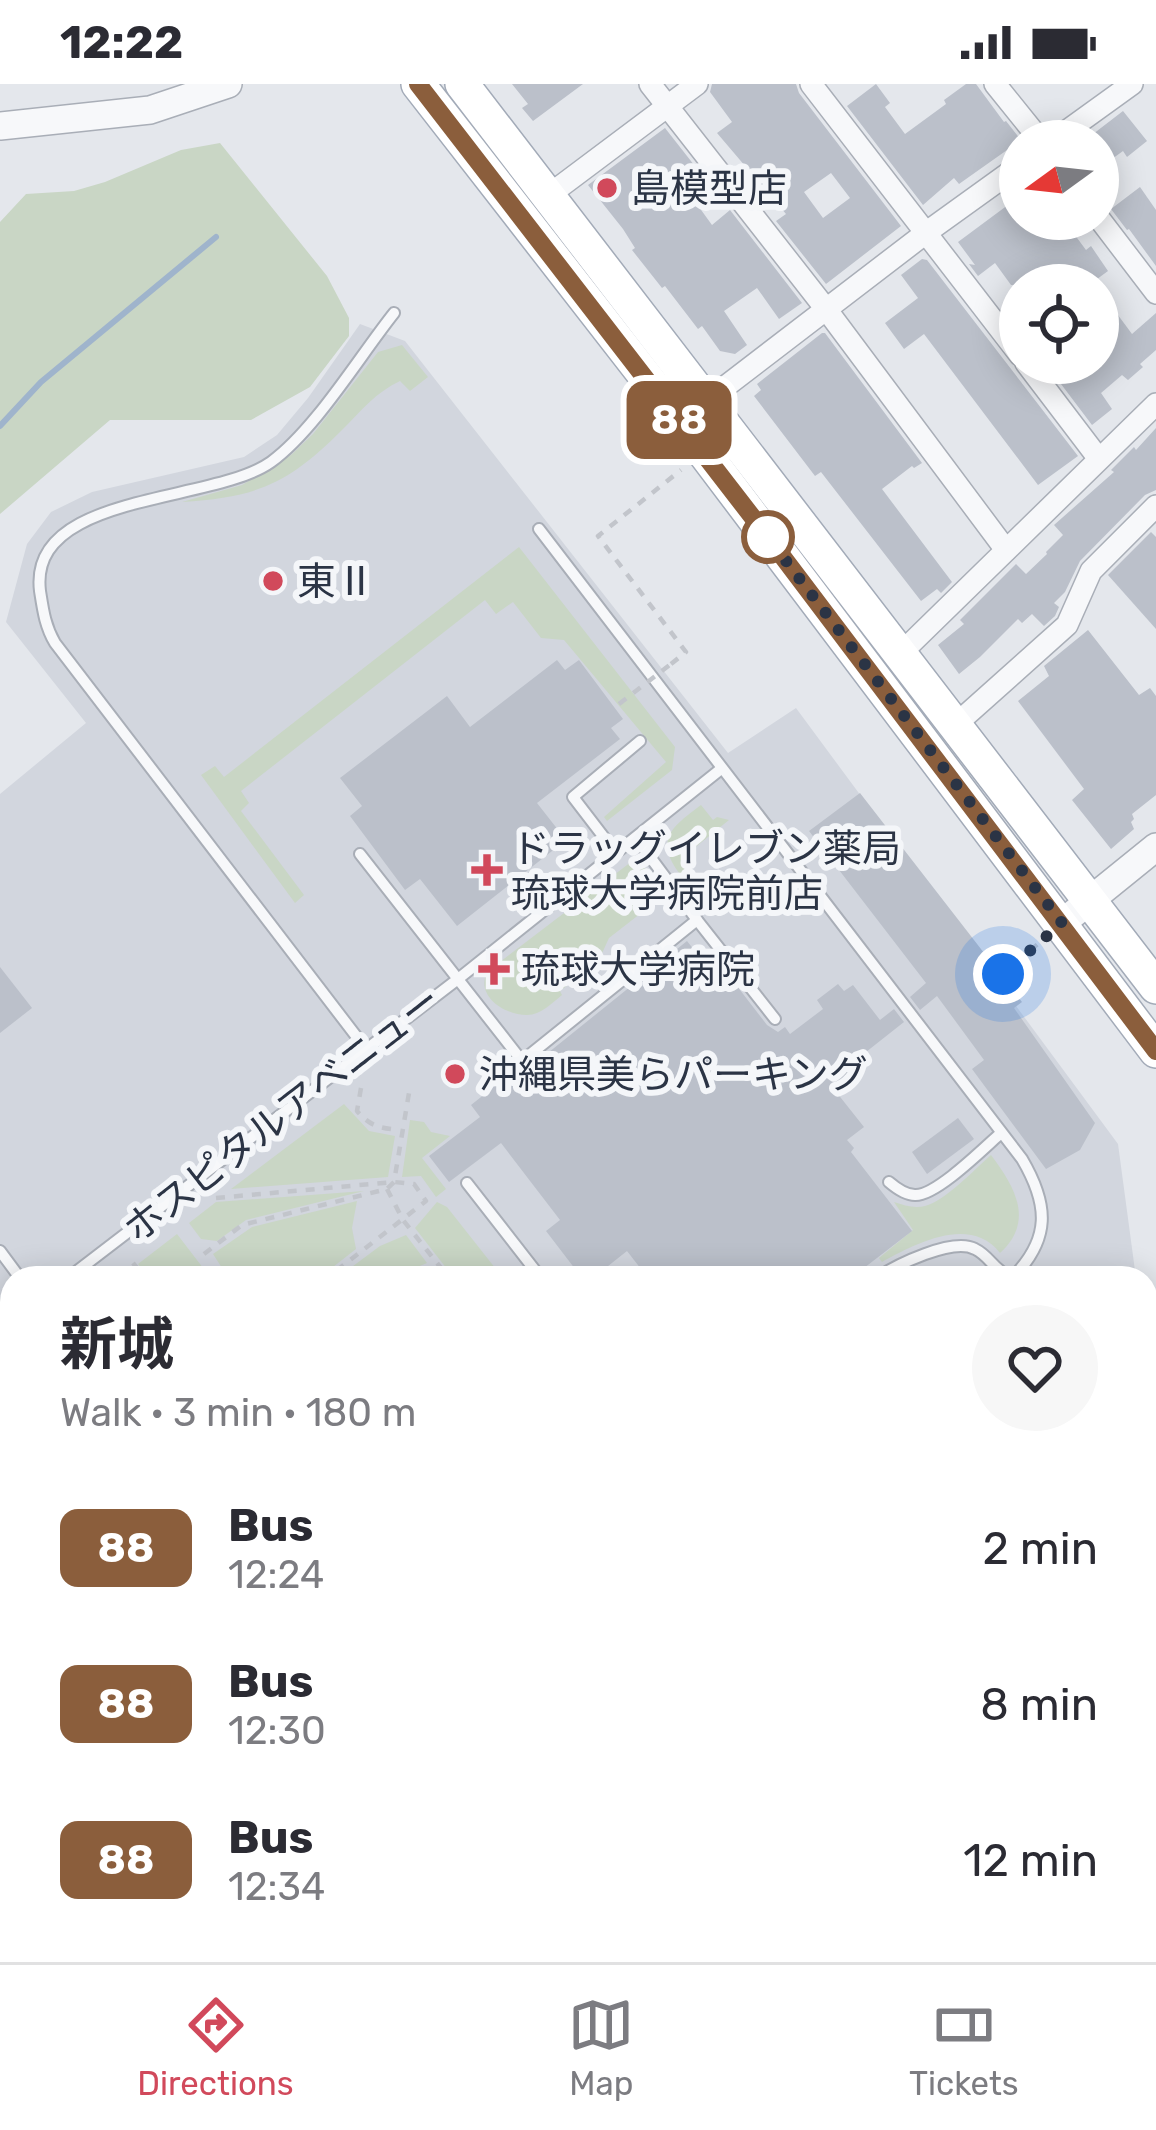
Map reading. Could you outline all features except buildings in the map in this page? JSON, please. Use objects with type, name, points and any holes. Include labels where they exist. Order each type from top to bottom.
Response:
[{"type":"main road","points":[[418,84],[681,422],[1156,1051]]},
{"type":"main road","points":[[462,84],[1156,987]]},
{"type":"street","points":[[0,126],[150,110],[228,84]]},
{"type":"street","points":[[650,84],[1006,550]]},
{"type":"street","points":[[549,195],[697,84]]},
{"type":"street","points":[[811,84],[999,328]]},
{"type":"street","points":[[995,84],[1024,120]]},
{"type":"street","points":[[1082,120],[1132,84]]},
{"type":"street","points":[[681,422],[999,180]]},
{"type":"street","points":[[1116,240],[1156,293]]},
{"type":"street","points":[[1042,384],[1099,459]]},
{"type":"street","points":[[900,654],[1156,404]]},
{"type":"street","points":[[954,726],[1067,625],[1091,571],[1152,517]]},
{"type":"street","points":[[1062,923],[1156,847]]},
{"type":"lane","points":[[366,1049],[55,643],[47,629],[38,574],[46,552],[78,524],[136,502],[237,479],[273,460],[308,426],[394,313]]},
{"type":"lane","points":[[538,529],[1034,1180],[1041,1201],[1039,1240],[1024,1266]]},
{"type":"lane","points":[[616,853],[573,797],[640,741]]},
{"type":"lane","name":"ホスピタルアベニュー","points":[[84,1266],[458,979],[721,769]]},
{"type":"lane","points":[[636,838],[775,1018]]},
{"type":"lane","points":[[360,854],[522,1060],[697,920]]},
{"type":"lane","points":[[889,1182],[915,1196],[932,1190],[1001,1133]]},
{"type":"lane","points":[[467,1183],[533,1266]]},
{"type":"lane","points":[[895,1266],[958,1245],[973,1247],[993,1266]]},
{"type":"path","points":[[620,704],[686,652],[598,536],[686,466]]},
{"type":"path","points":[[1003,974],[1062,923]]},
{"type":"path","points":[[204,1254],[242,1225],[387,1189],[394,1182],[410,1087]]},
{"type":"path","points":[[361,1088],[357,1111],[366,1122],[376,1128],[402,1130]]},
{"type":"path","points":[[216,1198],[414,1184],[426,1201],[343,1266]]},
{"type":"path","points":[[387,1189],[403,1220],[438,1266]]},
{"type":"shaded area","name":"琉球大学病院","points":[[360,324],[405,341],[728,753],[796,708],[1118,1144],[1134,1266],[0,1266],[0,794],[86,723],[6,622],[27,544],[51,512],[92,492],[244,457],[277,435]]},
{"type":"green space","points":[[220,143],[327,276],[349,318],[349,336],[310,387],[251,420],[110,420],[0,514],[0,222],[26,194],[74,191],[181,150]]},
{"type":"green space","points":[[402,345],[428,377],[410,391],[400,381],[383,391],[305,463],[270,484],[231,496],[182,502],[242,485],[291,455],[378,352]]},
{"type":"green space","points":[[519,547],[675,747],[672,770],[607,821],[604,817],[666,762],[564,640],[541,638],[513,602],[496,614],[485,600],[241,791],[249,803],[241,811],[304,895],[295,903],[201,775],[215,766],[224,777]]},
{"type":"green space","points":[[701,805],[713,820],[729,820],[682,858],[692,873],[680,874],[668,852],[670,835]]},
{"type":"green space","points":[[631,862],[651,874],[663,896],[609,938],[598,962],[537,1013],[518,1014],[493,1002],[485,988],[488,971]]},
{"type":"green space","points":[[344,1104],[369,1131],[395,1136],[388,1177],[231,1189]]},
{"type":"green space","points":[[410,1120],[450,1136],[422,1158],[446,1189],[436,1197],[421,1176],[402,1177]]},
{"type":"green space","points":[[991,1155],[1018,1204],[1017,1229],[1000,1253],[988,1242],[959,1234],[927,1241],[882,1262],[879,1258],[913,1230],[894,1202],[917,1207],[933,1203]]},
{"type":"green space","points":[[364,1191],[246,1220],[217,1241],[201,1239],[189,1223],[216,1202]]},
{"type":"green space","points":[[357,1201],[352,1228],[356,1249],[334,1266],[221,1266],[213,1254],[252,1227]]},
{"type":"green space","points":[[437,1202],[447,1207],[494,1266],[445,1266],[415,1228]]},
{"type":"green space","points":[[177,1234],[202,1266],[140,1266],[138,1264]]},
{"type":"green space","points":[[406,1235],[427,1263],[353,1266],[380,1246]]},
{"type":"waterway","points":[[0,426],[41,382],[216,237]]},
{"type":"bus line","name":"88","points":[[418,84],[1156,1051]]},
{"type":"place","name":"島模型店","points":[[607,188]]},
{"type":"place","name":"東Ⅱ","points":[[273,581]]},
{"type":"place","name":"ドラッグイレブン薬局 琉球大学病院前店","points":[[487,870]]},
{"type":"place","name":"琉球大学病院","points":[[494,969]]},
{"type":"place","name":"沖縄県美らパーキング","points":[[455,1074]]},
{"type":"route","points":[[768,537],[764,532],[1062,923],[1003,974]]}]
